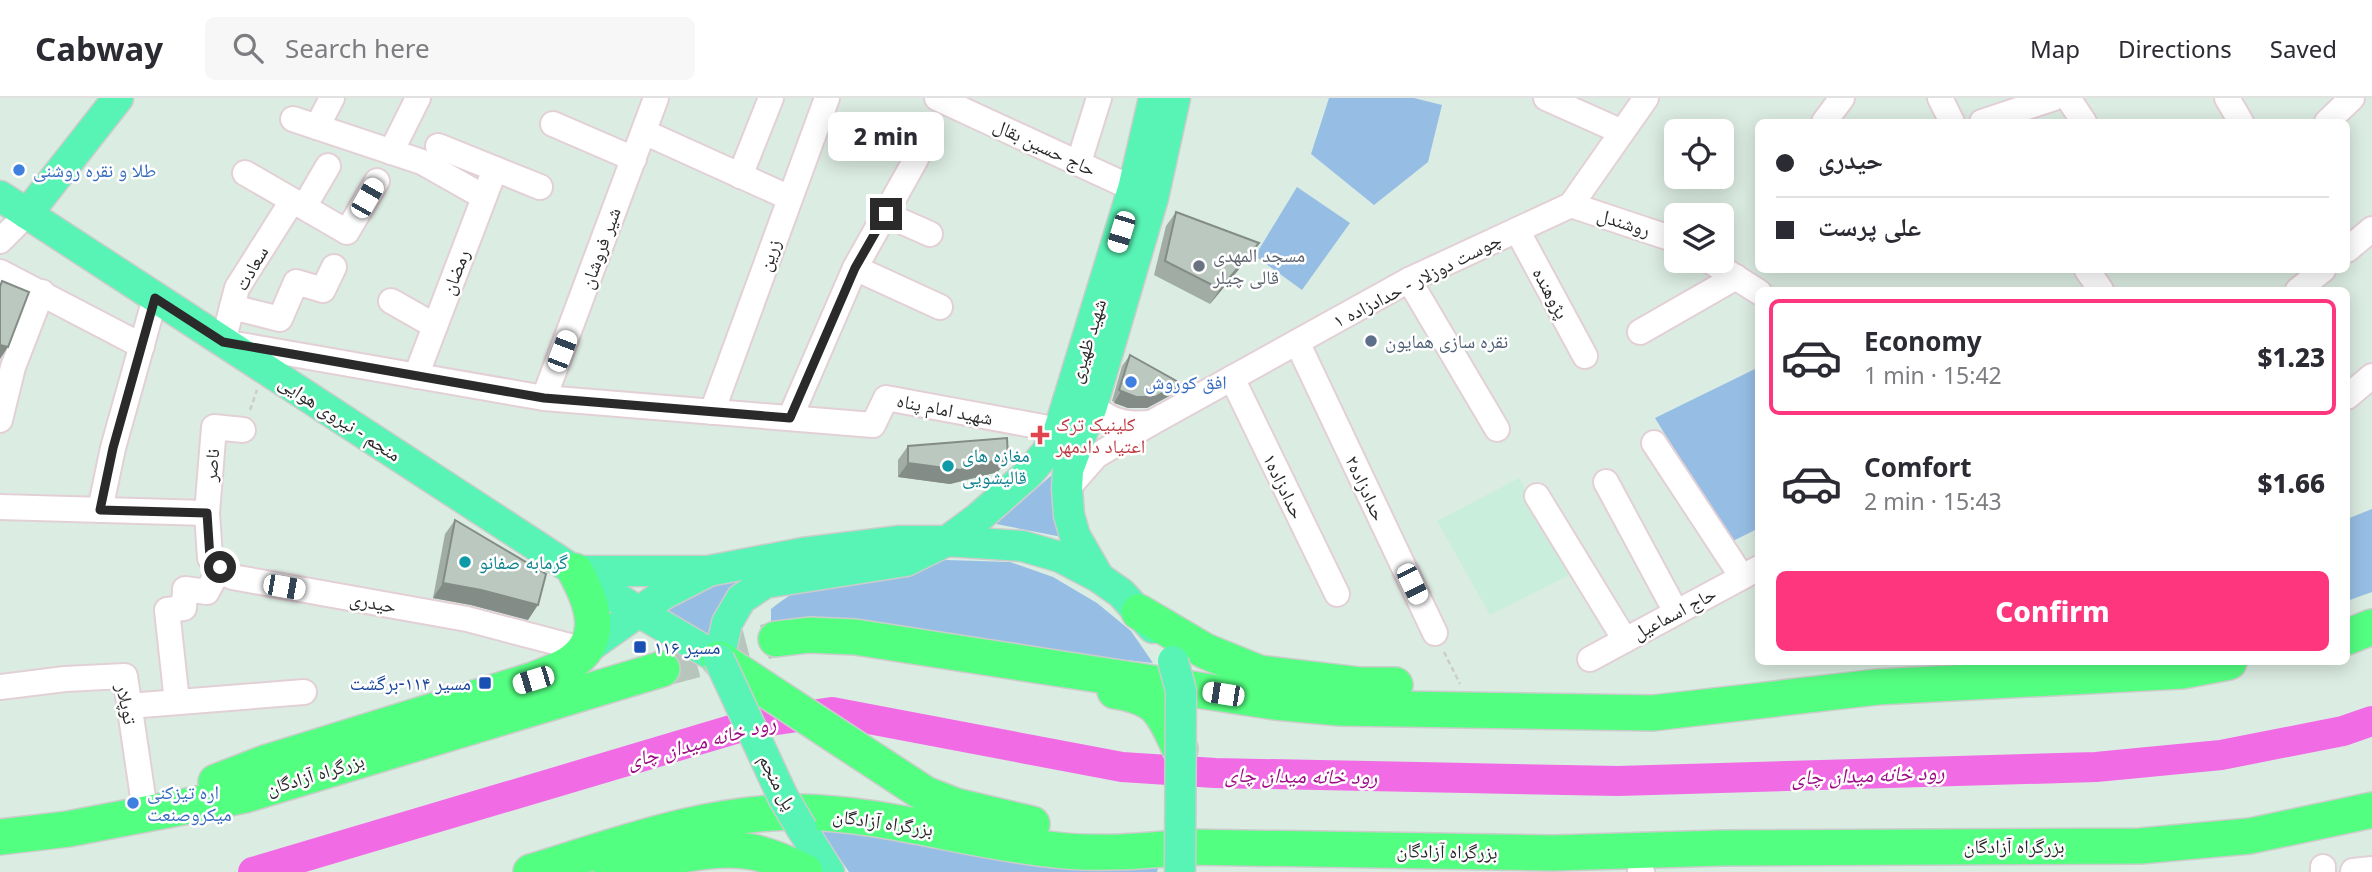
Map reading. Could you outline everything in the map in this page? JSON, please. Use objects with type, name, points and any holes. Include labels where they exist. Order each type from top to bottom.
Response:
[{"type":"highway","points":[[137,814],[265,763],[533,680],[569,664],[585,650],[593,631],[593,615],[587,592],[575,570]]},
{"type":"highway","points":[[1139,612],[1205,651],[1259,673],[1360,685],[1675,689],[1784,681],[1877,687]]},
{"type":"highway","points":[[2350,636],[2372,627]]},
{"type":"highway","points":[[1180,748],[1165,716],[1150,701],[1135,694],[776,639],[809,635],[855,637],[1275,702],[1340,708],[1653,713],[1877,687],[2134,667],[2182,671],[2213,665]]},
{"type":"highway","points":[[719,659],[925,794],[956,806],[1184,860]]},
{"type":"highway","name":"بزرگراه آزادگان","points":[[0,837],[68,829],[245,795],[663,669]]},
{"type":"highway","name":"بزرگراه آزادگان","points":[[531,872],[668,830],[726,818],[798,812],[855,816],[1056,850],[1132,852],[1184,860],[1722,848],[2140,846],[2250,836],[2372,810]]},
{"type":"highway","points":[[1637,872],[1722,848]]},
{"type":"highway","points":[[611,872],[701,851],[752,852],[805,872]]},
{"type":"main road","points":[[27,214],[118,98]]},
{"type":"main road","name":"شهید ظهیری","points":[[1098,577],[1075,536],[1069,515],[1068,470],[1092,406],[1143,193],[1153,98]]},
{"type":"main road","name":"شهید ظهیری","points":[[719,659],[727,623],[736,607],[741,599],[765,583],[906,561],[947,541],[978,518],[1028,474],[1046,453],[1059,430],[1175,98]]},
{"type":"main road","name":"منجم - نیروی هوایی","points":[[0,196],[639,612],[719,659]]},
{"type":"main road","points":[[575,570],[708,571],[803,553],[900,541],[1022,546],[1060,557],[1121,593],[1161,637],[1173,661],[1181,691],[1184,860]]},
{"type":"main road","points":[[585,650],[664,594],[708,571]]},
{"type":"main road","name":"پل منجم","points":[[719,659],[783,797],[829,872]]},
{"type":"street","points":[[317,127],[332,98]]},
{"type":"street","points":[[391,152],[418,98]]},
{"type":"street","name":"شیر فروشان","points":[[544,398],[656,98]]},
{"type":"street","points":[[740,176],[771,98]]},
{"type":"street","name":"زرین","points":[[712,412],[827,98]]},
{"type":"street","name":"حاج حسین بقال","points":[[937,98],[1143,193]]},
{"type":"street","points":[[1079,162],[1099,98]]},
{"type":"street","points":[[1546,98],[1622,132]]},
{"type":"street","points":[[1571,205],[1646,98]]},
{"type":"street","points":[[1826,119],[1842,98]]},
{"type":"street","points":[[1940,98],[1950,119]]},
{"type":"street","points":[[1991,119],[2054,98]]},
{"type":"street","points":[[2068,98],[2082,119]]},
{"type":"street","points":[[2330,119],[2352,98]]},
{"type":"street","points":[[293,119],[422,162],[484,197]]},
{"type":"street","points":[[553,124],[634,159]]},
{"type":"street","points":[[643,132],[790,198]]},
{"type":"street","points":[[438,146],[540,187]]},
{"type":"street","points":[[790,418],[855,268],[916,159]]},
{"type":"street","name":"سعادت","points":[[223,342],[237,288],[328,166]]},
{"type":"street","name":"رمضان","points":[[416,376],[495,169]]},
{"type":"street","points":[[245,173],[347,232],[377,181]]},
{"type":"street","name":"چوست دوزلار - حدادزاده ۱","points":[[1067,489],[1096,456],[1151,423],[1409,280],[1571,205]]},
{"type":"street","name":"روشندل","points":[[1571,205],[1664,236]]},
{"type":"street","points":[[0,241],[27,214]]},
{"type":"street","points":[[886,214],[930,234]]},
{"type":"street","points":[[2350,247],[2372,229]]},
{"type":"street","name":"پژوهنده","points":[[1517,230],[1585,356]]},
{"type":"street","points":[[232,307],[280,319],[296,282],[323,290],[334,267]]},
{"type":"street","points":[[855,268],[940,307]]},
{"type":"street","points":[[0,272],[142,346]]},
{"type":"street","points":[[1730,273],[1755,289]]},
{"type":"street","points":[[2302,287],[2319,273]]},
{"type":"street","points":[[1640,332],[1736,277]]},
{"type":"street","points":[[1409,280],[1497,429]]},
{"type":"street","points":[[0,420],[13,367],[41,292]]},
{"type":"street","points":[[100,510],[113,448],[155,298]]},
{"type":"street","points":[[391,301],[435,326]]},
{"type":"street","name":"شهید امام پناه","points":[[223,342],[544,398],[873,425],[886,398],[1059,430]]},
{"type":"street","name":"حدادزاده۲","points":[[1297,342],[1435,633]]},
{"type":"street","points":[[2350,394],[2372,376]]},
{"type":"street","name":"حدادزاده۱","points":[[1232,378],[1337,594]]},
{"type":"street","points":[[1092,406],[1109,419],[1130,424],[1151,423]]},
{"type":"street","name":"ناصر","points":[[207,513],[214,427],[243,430]]},
{"type":"street","points":[[1654,443],[1750,572]]},
{"type":"street","points":[[1606,482],[1676,612]]},
{"type":"street","points":[[1537,496],[1625,640]]},
{"type":"street","points":[[0,507],[207,513],[210,558],[220,567],[208,593],[184,589],[184,608],[167,610],[177,702]]},
{"type":"street","name":"حیدری","points":[[220,567],[232,577],[467,619],[585,650]]},
{"type":"street","name":"حاج اسماعیل","points":[[1590,659],[1750,572]]},
{"type":"street","name":"توپلار","points":[[0,687],[65,679],[125,676],[130,706],[137,814]]},
{"type":"street","points":[[130,706],[304,692]]},
{"type":"path","name":"ناصر","points":[[243,430],[265,369]]},
{"type":"path","points":[[1435,633],[1461,686]]},
{"type":"shaded area","points":[[1329,98],[1414,98],[1442,105],[1428,162],[1374,205],[1311,154]]},
{"type":"shaded area","points":[[1297,187],[1350,223],[1302,290],[1255,256]]},
{"type":"shaded area","points":[[1755,369],[1755,530],[1731,542],[1655,418]]},
{"type":"shaded area","points":[[1054,473],[1067,538],[996,524]]},
{"type":"shaded area","points":[[1519,478],[1571,574],[1490,615],[1437,521]]},
{"type":"shaded area","points":[[2372,509],[2372,592],[2350,600],[2350,518]]},
{"type":"shaded area","points":[[947,560],[1010,562],[1053,577],[1097,603],[1131,631],[1153,663],[831,618],[771,623],[771,609],[811,584],[833,576],[877,567]]},
{"type":"shaded area","points":[[764,574],[710,639],[661,610],[707,583]]},
{"type":"shaded area","points":[[813,819],[1160,860],[1157,872],[849,872]]},
{"type":"building","name":"مسجد المهدی قالی چیلر","points":[[1176,212],[1259,243],[1220,289],[1165,261]]},
{"type":"building","points":[[2,281],[29,292],[8,347],[0,345]]},
{"type":"building","points":[[1130,355],[1180,383],[1155,397],[1136,397],[1119,390]]},
{"type":"building","points":[[1007,438],[1008,457],[960,470],[908,463],[908,446]]},
{"type":"building","points":[[455,520],[546,574],[538,605],[443,583]]},
{"type":"waterway","name":"رود خانه میدان چای","points":[[253,872],[755,723],[832,712],[1122,767],[1215,773],[1618,781],[2096,767],[2221,755],[2343,731],[2372,721]]},
{"type":"tunnel","points":[[662,669],[776,639]]},
{"type":"place","name":"طلا و نقره روشنی","points":[[19,170]]},
{"type":"place","name":"مسجد المهدی قالی چیلر","points":[[1199,266]]},
{"type":"place","name":"نقره سازی همایون","points":[[1371,341]]},
{"type":"place","name":"افق کوروش","points":[[1131,382]]},
{"type":"place","name":"کلینیک ترک اعتیاد دادمهر","points":[[1040,435]]},
{"type":"place","name":"مغازه های قالیشویی","points":[[948,466]]},
{"type":"place","name":"گرمابه صفانو","points":[[465,562]]},
{"type":"place","name":"مسیر ۱۱۶","points":[[640,647]]},
{"type":"place","name":"مسیر ۱۱۴-برگشت","points":[[485,683]]},
{"type":"place","name":"اره تیزکنی میکروصنعت","points":[[133,803]]},
{"type":"route","points":[[220,567],[210,558],[207,513],[100,510],[113,448],[155,298],[223,342],[544,398],[790,418],[855,268],[886,214]]}]
